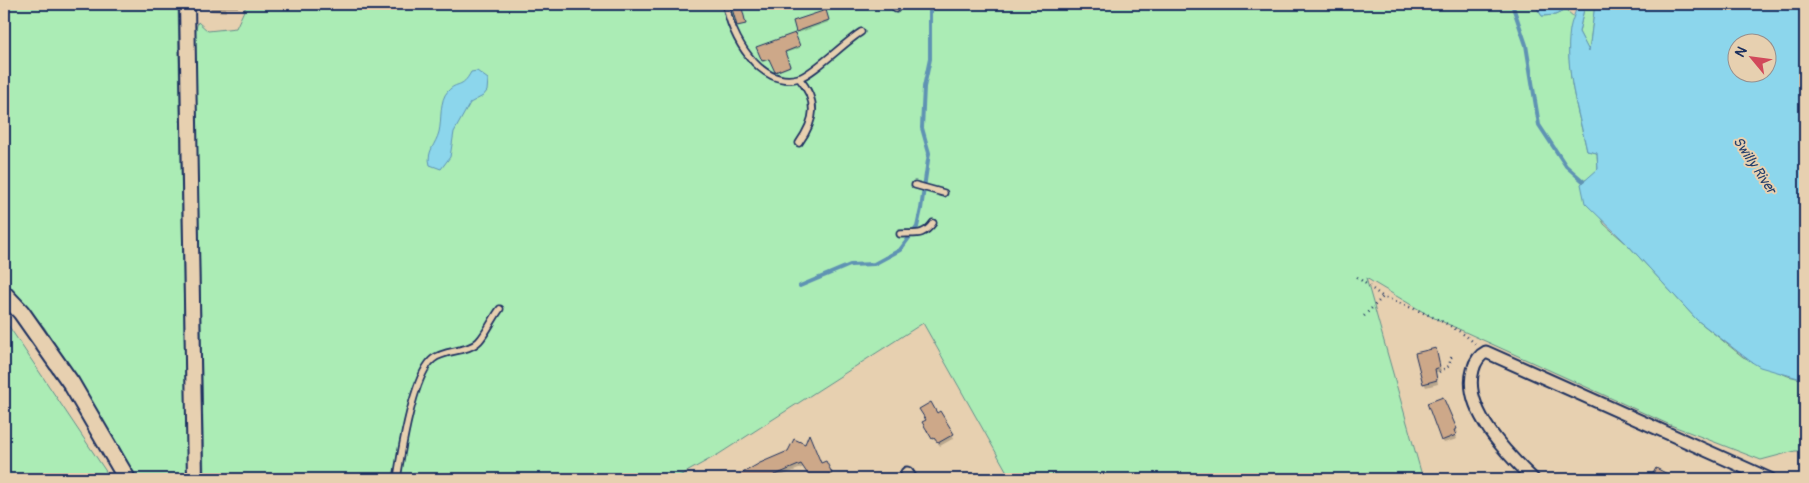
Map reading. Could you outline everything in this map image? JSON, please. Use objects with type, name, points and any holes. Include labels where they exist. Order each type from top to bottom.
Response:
[{"type":"main road","points":[[4,294],[21,312],[71,383],[127,479]]},
{"type":"street","points":[[187,4],[195,479]]},
{"type":"street","points":[[1533,479],[1494,437],[1482,420],[1472,392],[1471,375],[1476,361],[1484,353],[1495,355],[1770,479]]},
{"type":"lane","points":[[726,4],[736,37],[760,68],[780,78],[798,78],[821,64],[860,32]]},
{"type":"lane","points":[[798,78],[812,99],[813,112],[808,130],[799,143]]},
{"type":"lane","points":[[917,185],[944,193]]},
{"type":"lane","points":[[900,234],[918,235],[927,231],[932,223]]},
{"type":"lane","points":[[397,479],[411,407],[420,376],[433,359],[479,342],[500,309]]},
{"type":"path","points":[[1357,277],[1383,297],[1462,334],[1484,353]]},
{"type":"path","points":[[1364,316],[1383,297]]},
{"type":"path","points":[[1439,372],[1449,366],[1452,354]]},
{"type":"green space","points":[[4,4],[178,4],[187,479],[136,479],[119,446],[44,327],[4,279]]},
{"type":"green space","points":[[247,4],[1534,4],[1542,16],[1555,15],[1566,10],[1575,18],[1569,48],[1575,102],[1587,151],[1597,153],[1598,169],[1590,178],[1583,181],[1604,224],[1628,245],[1697,320],[1743,357],[1788,376],[1805,380],[1805,451],[1795,451],[1761,460],[1668,424],[1430,316],[1366,278],[1423,479],[1011,479],[923,323],[719,454],[674,479],[204,479],[195,32],[198,22],[208,31],[236,28]]},
{"type":"green space","points":[[1585,4],[1595,4],[1589,52],[1579,32]]},
{"type":"green space","points":[[4,319],[111,479],[4,479]]},
{"type":"water","points":[[1534,4],[1565,4],[1566,10],[1555,15],[1542,16]]},
{"type":"water","name":"Swilly River","points":[[1577,4],[1585,4],[1579,32],[1589,51],[1595,4],[1805,4],[1805,380],[1760,367],[1697,320],[1628,245],[1585,203],[1581,184],[1598,169],[1597,153],[1587,151],[1577,106],[1569,60],[1571,26]]},
{"type":"water","points":[[477,71],[488,79],[487,91],[483,96],[470,103],[454,132],[450,157],[441,169],[430,165],[429,156],[438,136],[445,95],[451,88],[465,81],[471,72]]},
{"type":"building","points":[[741,4],[746,24],[737,26],[731,5]]},
{"type":"building","points":[[826,10],[829,20],[796,32],[793,21]]},
{"type":"building","points":[[795,33],[800,46],[785,52],[790,66],[775,72],[769,59],[762,61],[756,47]]},
{"type":"building","points":[[1436,348],[1440,367],[1435,369],[1437,380],[1423,384],[1415,353]]},
{"type":"building","points":[[1443,397],[1457,429],[1454,430],[1456,435],[1441,441],[1427,403]]},
{"type":"building","points":[[931,402],[937,413],[940,411],[954,434],[938,443],[934,438],[932,439],[922,422],[926,420],[919,409]]},
{"type":"building","points":[[809,434],[821,463],[826,461],[832,473],[820,479],[811,479],[801,464],[773,476],[774,479],[732,479],[760,463],[788,451],[794,439],[805,444]]},
{"type":"building","points":[[1656,468],[1677,479],[1650,479]]},
{"type":"waterway","points":[[800,286],[850,265],[874,264],[900,250],[917,227],[929,153],[922,128],[924,87],[930,59],[930,4]]},
{"type":"waterway","points":[[1512,4],[1526,45],[1539,125],[1566,166],[1583,181]]},
{"type":"waterway","points":[[412,479],[414,474]]}]
